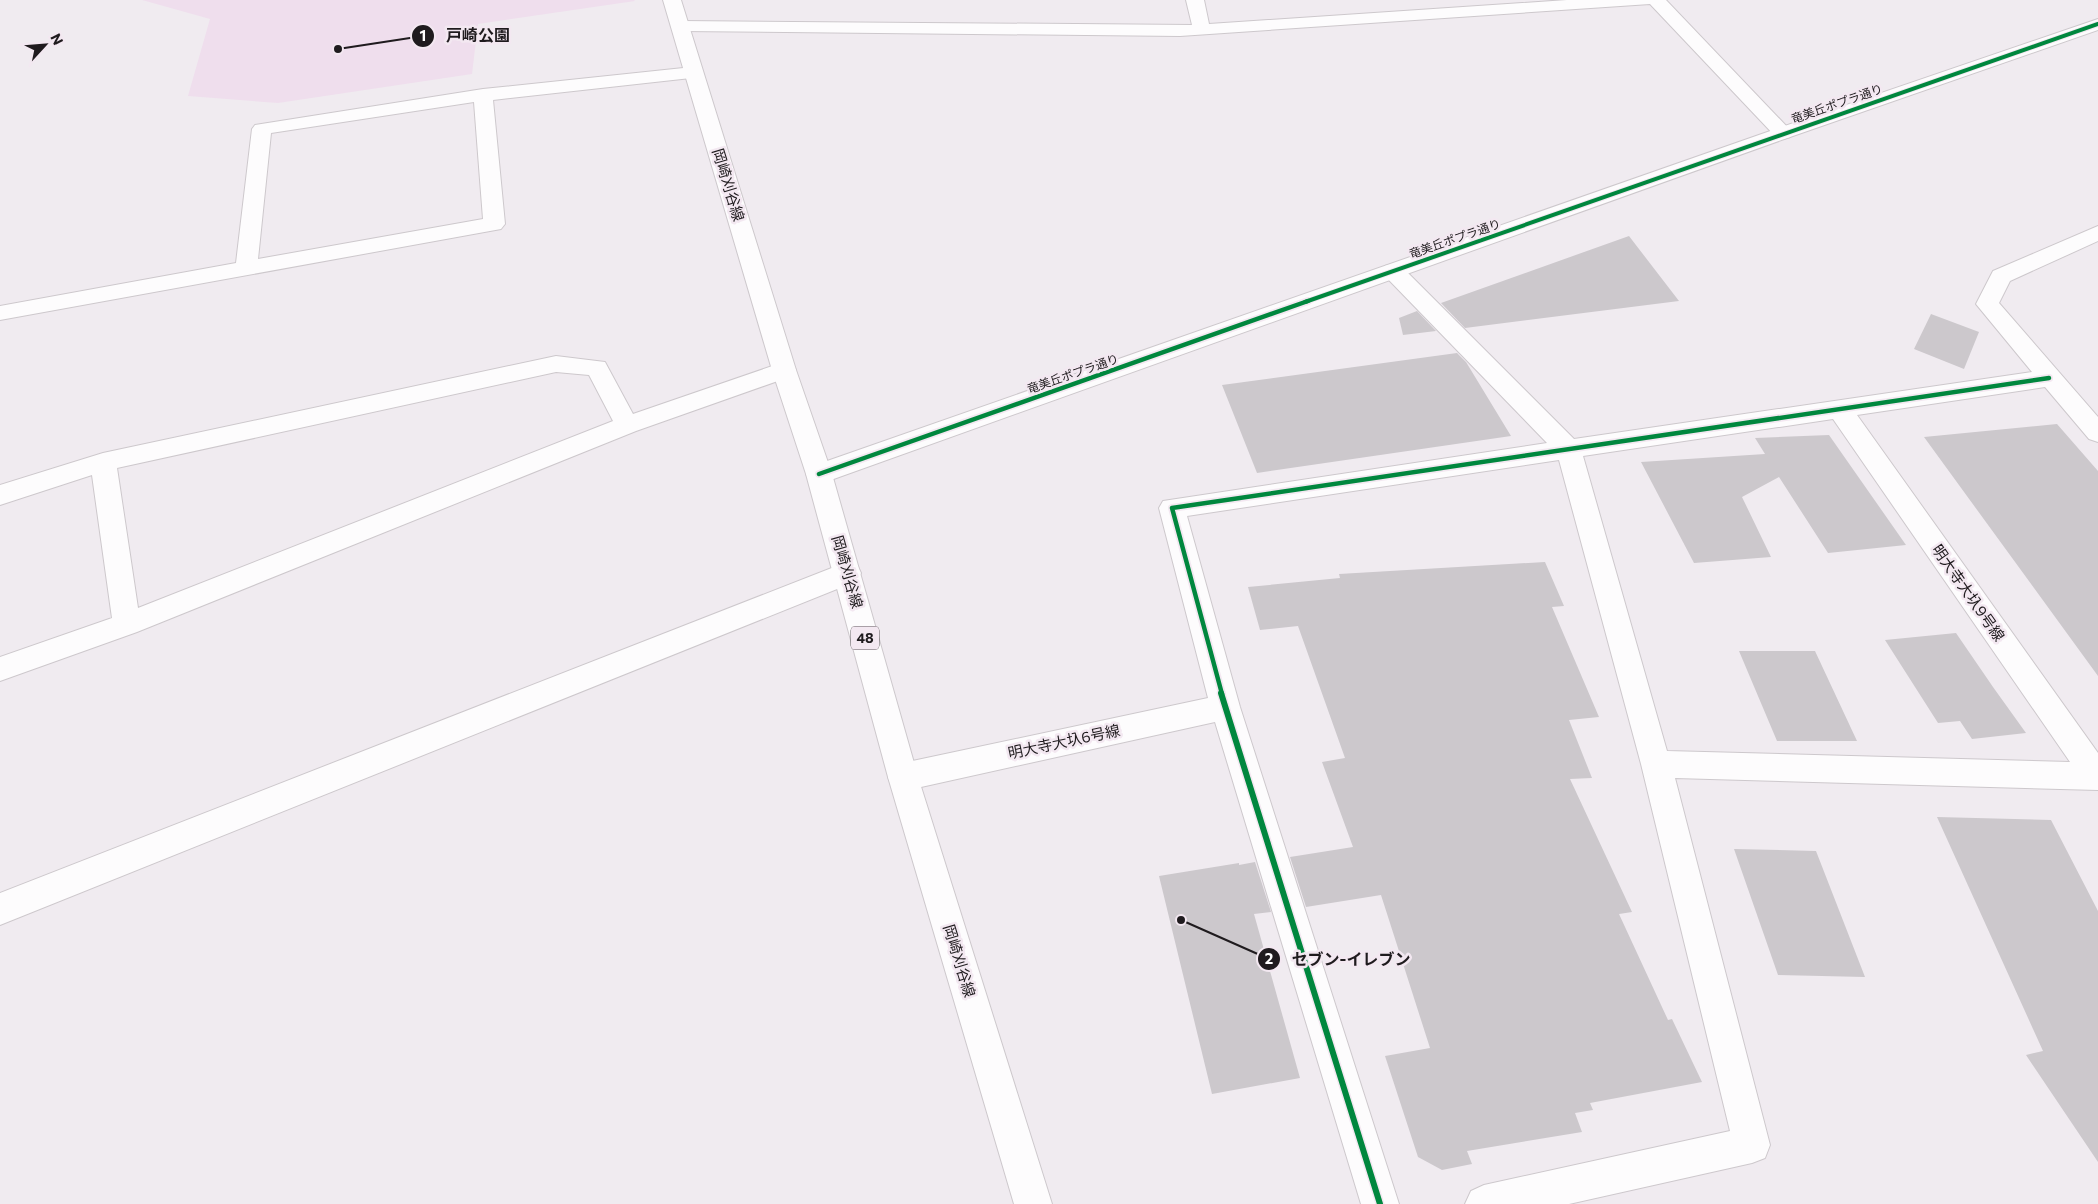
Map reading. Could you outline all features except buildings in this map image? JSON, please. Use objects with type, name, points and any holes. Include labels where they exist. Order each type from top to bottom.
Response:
[{"type":"street","name":"岡崎刈谷線","points":[[672,0],[784,370],[819,474],[903,777],[1033,1204]]},
{"type":"street","points":[[1195,0],[1202,30]]},
{"type":"street","points":[[681,26],[1202,30],[1465,6],[1644,0]]},
{"type":"street","points":[[1656,0],[1783,133]]},
{"type":"street","name":"竜美丘ポプラ通り","points":[[819,474],[1783,133],[2098,24]]},
{"type":"street","points":[[246,268],[262,129],[482,95],[694,73]]},
{"type":"street","points":[[0,313],[494,224],[482,95]]},
{"type":"street","points":[[2098,233],[2001,276],[1987,304],[2098,433]]},
{"type":"street","points":[[1393,271],[1569,450],[1656,764],[1752,1145],[1484,1204]]},
{"type":"street","points":[[0,495],[103,462],[556,364],[597,368],[627,425]]},
{"type":"street","points":[[0,669],[127,624],[627,425],[784,370]]},
{"type":"street","points":[[1380,1204],[1225,708],[1172,508],[2049,378]]},
{"type":"street","name":"明大寺大圦9号線","points":[[1840,410],[2097,776]]},
{"type":"street","points":[[103,462],[127,624]]},
{"type":"street","points":[[0,909],[847,573]]},
{"type":"street","name":"明大寺大圦6号線","points":[[903,777],[1225,708]]},
{"type":"street","points":[[1656,764],[2097,776]]},
{"type":"shaded area","points":[[142,0],[635,1],[478,24],[472,74],[278,103],[188,96],[210,19]]},
{"type":"cycle path","points":[[819,474],[1783,133],[2098,24]]},
{"type":"cycle path","points":[[1380,1204],[1225,707],[1172,508],[2049,378]]},
{"type":"place","name":"戸崎公園","points":[[338,49]]},
{"type":"place","name":"セブン-イレブン","points":[[1181,920]]}]
